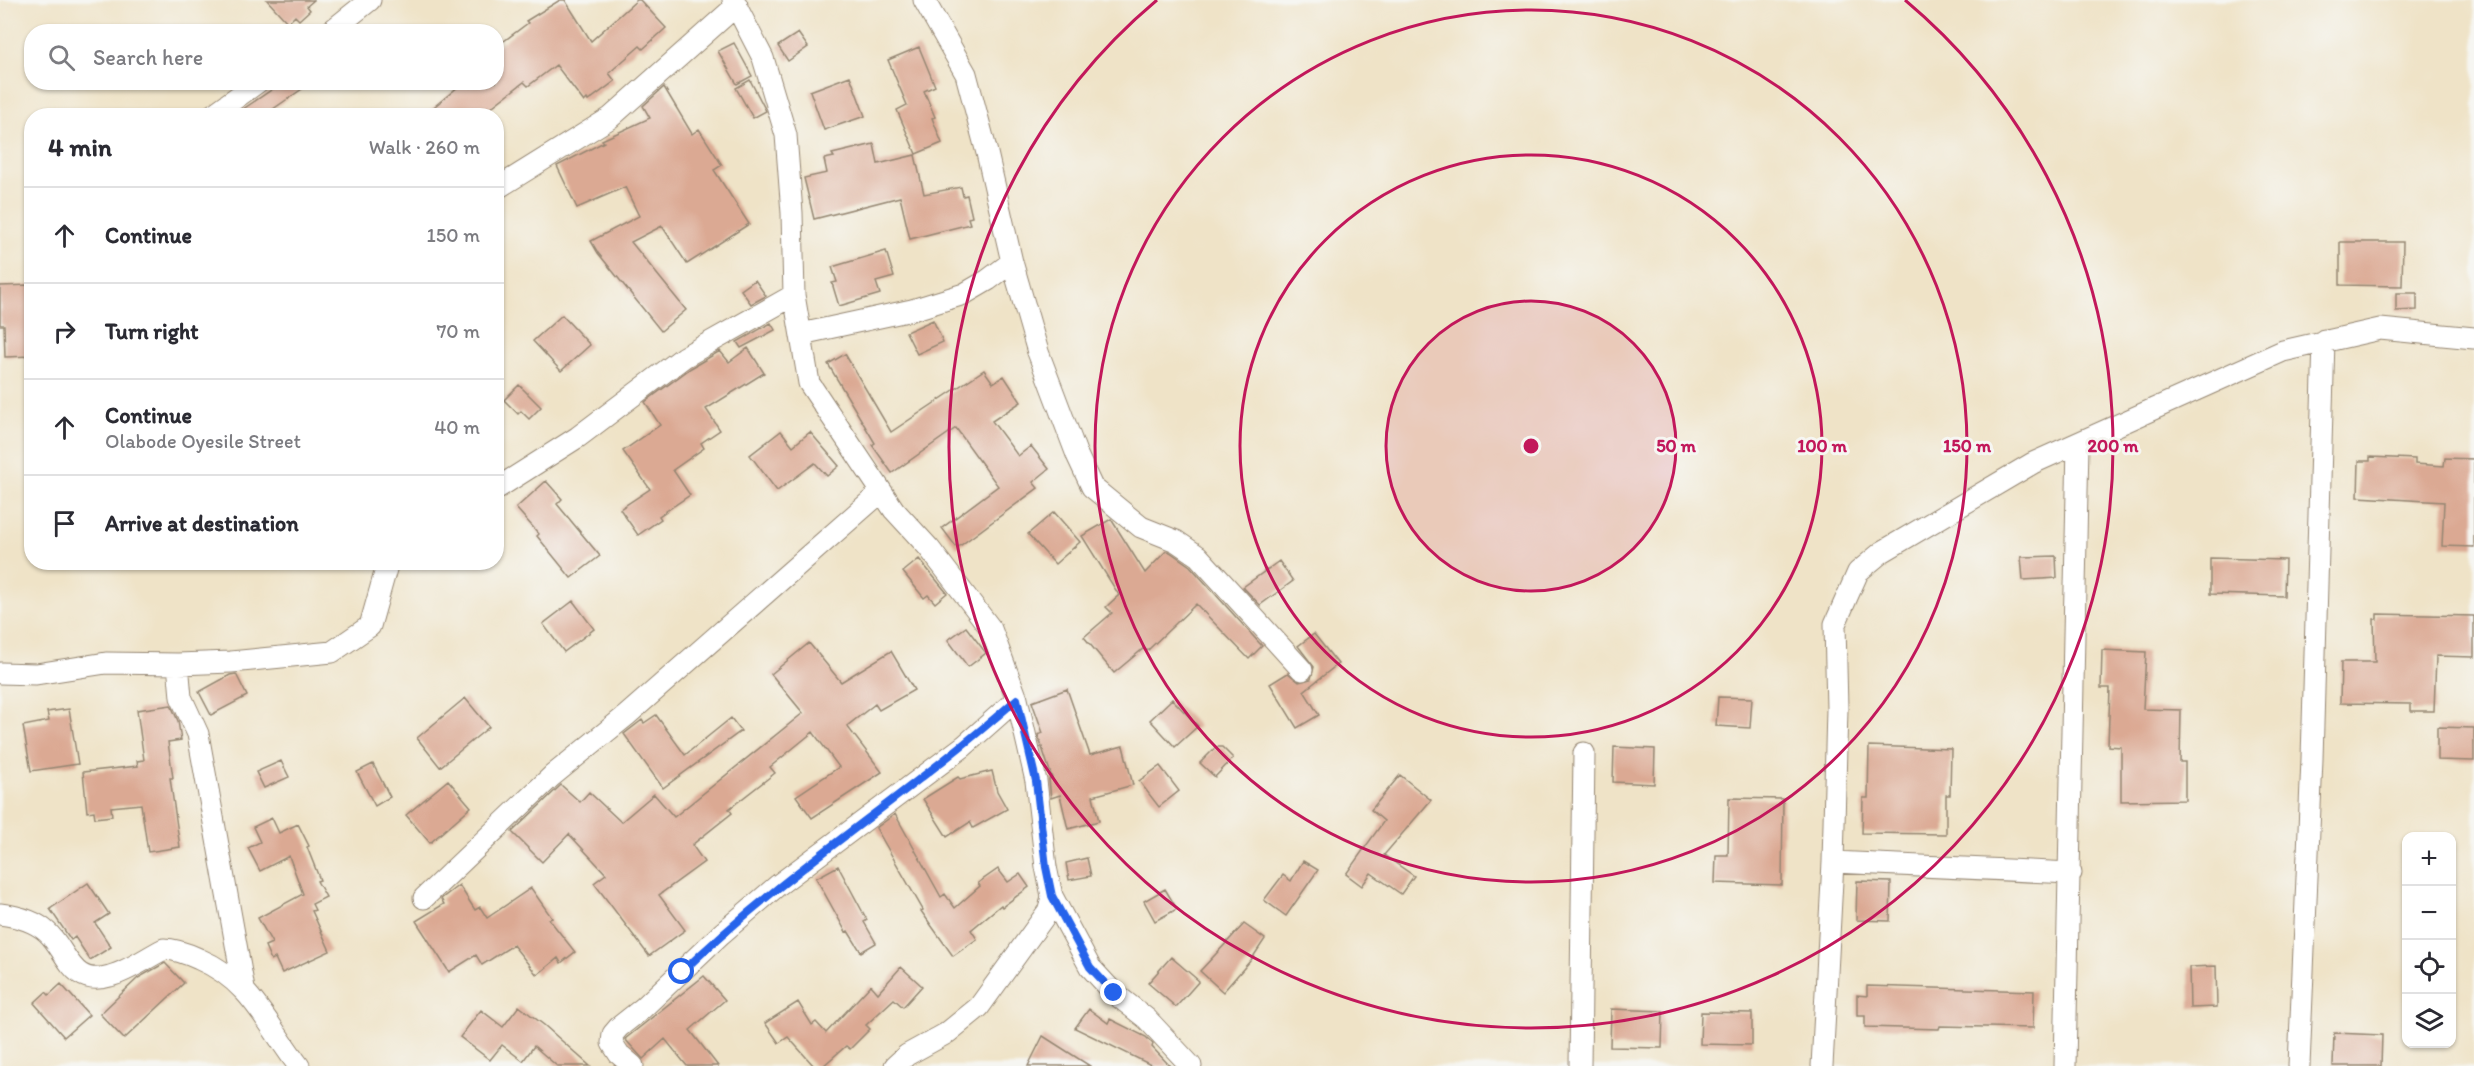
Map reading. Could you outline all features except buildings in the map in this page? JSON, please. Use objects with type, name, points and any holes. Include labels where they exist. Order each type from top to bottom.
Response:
[{"type":"street","points":[[340,24],[370,0]]},
{"type":"street","points":[[924,0],[966,74],[1012,262],[1038,352],[1092,488],[1142,527],[1176,541],[1198,556],[1302,670]]},
{"type":"street","points":[[504,184],[610,118],[735,2],[763,58],[786,135],[792,213],[794,295],[809,383],[881,492],[929,548],[991,629],[1017,699],[1036,781],[1046,867],[1052,896],[1090,967],[1114,993],[1147,1019],[1191,1066]]},
{"type":"street","points":[[222,108],[247,90]]},
{"type":"street","points":[[801,334],[912,310],[964,294],[1012,262]]},
{"type":"street","points":[[504,484],[578,437],[684,357],[794,295]]},
{"type":"street","points":[[1822,1066],[1833,862],[1837,709],[1835,624],[1858,572],[1882,552],[2023,469],[2283,351],[2380,329],[2474,338]]},
{"type":"street","points":[[2299,1066],[2312,747],[2324,340]]},
{"type":"street","points":[[2065,1066],[2071,873],[2078,444]]},
{"type":"street","points":[[424,898],[552,776],[627,715],[881,492]]},
{"type":"street","points":[[0,673],[36,674],[106,663],[231,662],[332,652],[370,626],[386,570]]},
{"type":"street","points":[[178,664],[182,697],[198,734],[244,989]]},
{"type":"street","points":[[633,1066],[619,1054],[612,1043],[613,1034],[619,1027],[643,1008],[721,934],[777,886],[964,746],[1017,699]]},
{"type":"street","points":[[1580,1066],[1584,753]]},
{"type":"street","points":[[1833,862],[2071,873]]},
{"type":"street","points":[[895,1066],[907,1055],[947,1033],[979,1007],[1048,910],[1052,896]]},
{"type":"street","points":[[0,914],[29,921],[47,932],[69,964],[86,977],[111,976],[164,949],[173,949],[220,968],[244,989],[299,1066]]},
{"type":"route","points":[[682,972],[721,934],[777,886],[964,746],[1017,699],[1036,781],[1046,867],[1052,896],[1090,967],[1114,993]]}]
